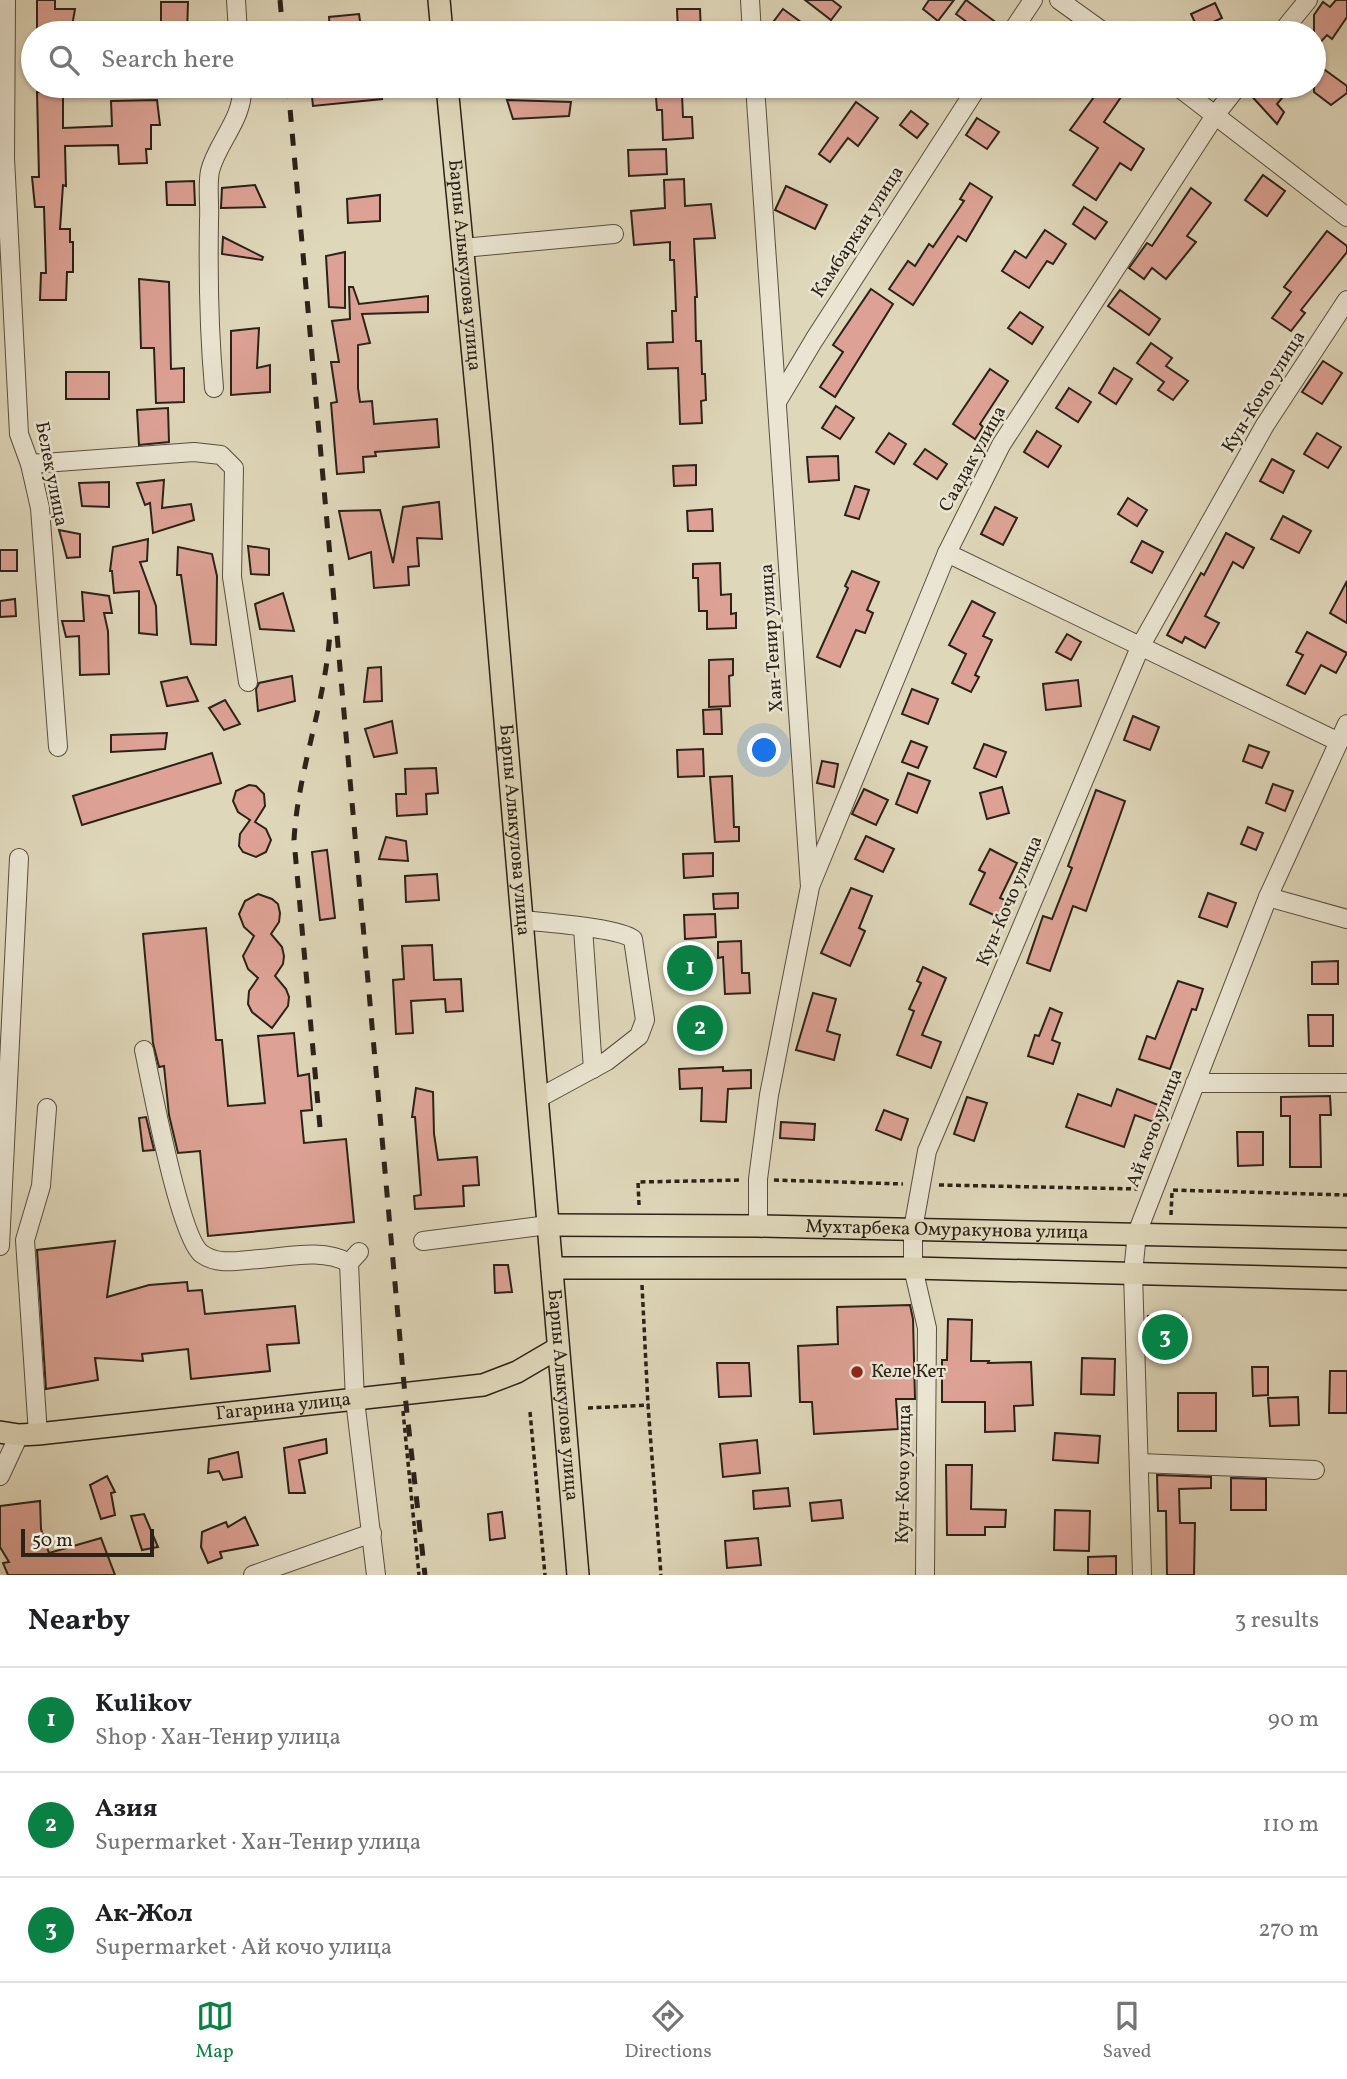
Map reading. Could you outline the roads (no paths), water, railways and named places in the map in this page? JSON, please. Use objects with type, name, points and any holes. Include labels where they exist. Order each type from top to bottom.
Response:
[{"type":"main road","points":[[439,0],[441,21]]},
{"type":"main road","name":"Барпы Алыкулова улица","points":[[448,98],[578,1575]]},
{"type":"main road","name":"Мухтарбека Омуракунова улица","points":[[548,1225],[758,1226],[1347,1239]]},
{"type":"main road","name":"Мухтарбека Омуракунова улица","points":[[552,1268],[913,1268],[1347,1279]]},
{"type":"main road","name":"Гагарина улица","points":[[19,1434],[483,1385],[517,1372],[558,1348]]},
{"type":"street","name":"Белек улица","points":[[6,0],[5,158],[19,434],[30,464],[40,508],[58,747]]},
{"type":"street","points":[[236,0],[237,21]]},
{"type":"street","points":[[750,0],[751,21]]},
{"type":"street","points":[[1019,21],[1033,0]]},
{"type":"street","points":[[1059,0],[1088,21]]},
{"type":"street","points":[[1291,21],[1308,0]]},
{"type":"street","points":[[214,388],[210,344],[210,171],[236,117],[241,98]]},
{"type":"street","name":"Хан-Тенир улица","points":[[756,98],[810,887],[769,1095],[758,1179],[758,1226]]},
{"type":"street","name":"Камбаркан улица","points":[[777,402],[970,98]]},
{"type":"street","points":[[1194,98],[1347,217]]},
{"type":"street","name":"Саадак улица","points":[[810,887],[947,553],[1001,445],[1229,98]]},
{"type":"street","points":[[463,248],[614,234]]},
{"type":"street","name":"Кун-Кочо улица","points":[[925,1575],[927,1328],[913,1268],[913,1229],[927,1152],[1141,645],[1265,425],[1347,300]]},
{"type":"street","points":[[30,464],[194,452],[221,455],[234,468],[232,577],[248,682]]},
{"type":"street","points":[[947,553],[1339,742]]},
{"type":"street","name":"Ай кочо улица","points":[[1142,1575],[1133,1273],[1137,1233],[1268,897],[1347,724]]},
{"type":"street","points":[[0,1246],[19,858]]},
{"type":"street","points":[[1268,897],[1347,919]]},
{"type":"street","points":[[522,920],[625,933],[633,939],[645,1020],[639,1036],[607,1061],[537,1099]]},
{"type":"street","points":[[583,928],[593,1069]]},
{"type":"street","points":[[144,1050],[170,1173],[190,1234],[200,1253],[220,1262],[309,1255],[354,1257],[355,1400],[376,1575]]},
{"type":"street","points":[[1195,1083],[1347,1083]]},
{"type":"street","points":[[0,1476],[19,1434],[25,1240],[41,1186],[47,1108]]},
{"type":"street","points":[[423,1241],[548,1225]]},
{"type":"street","points":[[1139,1463],[1315,1470]]},
{"type":"street","points":[[253,1575],[372,1533]]},
{"type":"railway","points":[[280,0],[282,21]]},
{"type":"railway","points":[[289,98],[405,1395],[425,1575]]},
{"type":"railway","points":[[320,1127],[294,840],[330,631]]},
{"type":"place","name":"Kulikov","points":[[690,968]]},
{"type":"place","name":"Азия","points":[[700,1028]]},
{"type":"place","name":"Ак-Жол","points":[[1165,1337]]},
{"type":"place","name":"Келе Кет","points":[[857,1372]]}]
